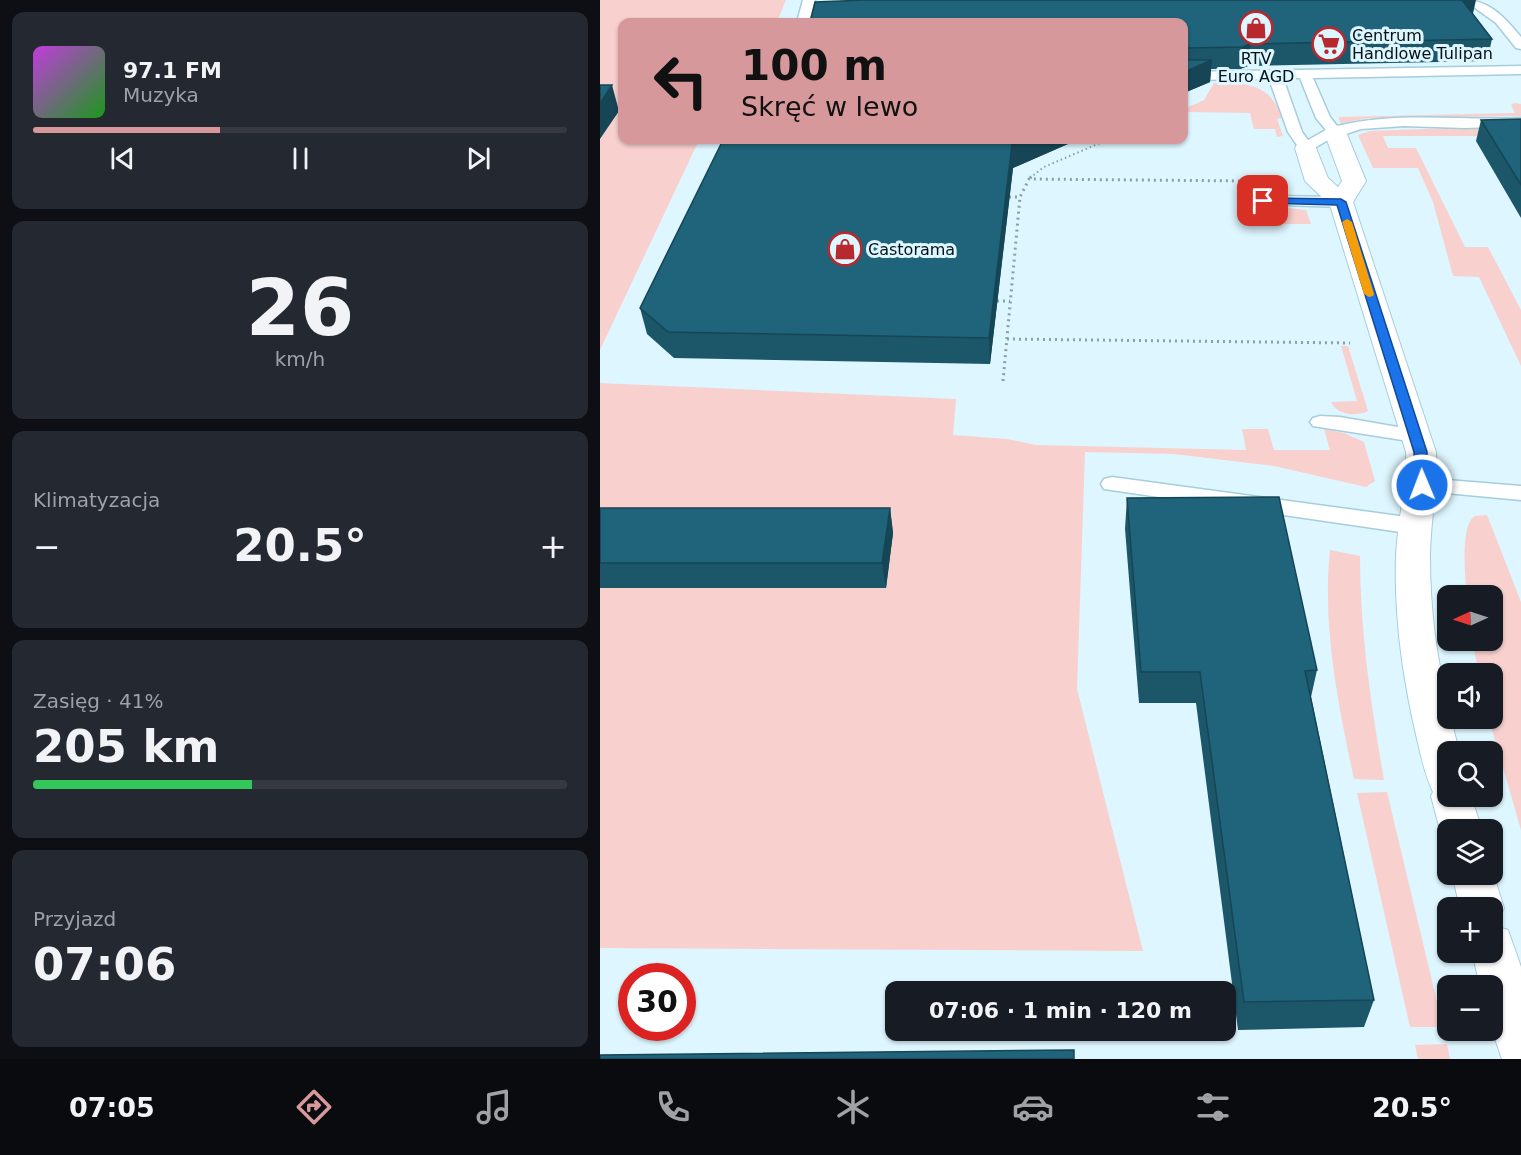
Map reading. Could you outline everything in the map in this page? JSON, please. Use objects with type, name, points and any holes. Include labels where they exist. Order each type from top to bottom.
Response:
[{"type":"street","points":[[1335,132],[1354,181],[1341,202]]},
{"type":"street","points":[[1306,148],[1317,181],[1341,202],[1421,452],[1422,485],[1414,526],[1413,580],[1420,651],[1438,741]]},
{"type":"street","points":[[1500,963],[1514,995],[1521,1048]]},
{"type":"lane","points":[[804,18],[809,0]]},
{"type":"lane","points":[[1470,0],[1500,20],[1521,45]]},
{"type":"lane","points":[[1188,76],[1521,70]]},
{"type":"lane","points":[[1305,74],[1325,122],[1335,132]]},
{"type":"lane","points":[[1275,75],[1295,132],[1306,148],[1314,141],[1335,132],[1382,123],[1521,123]]},
{"type":"lane","points":[[1263,201],[1341,202]]},
{"type":"lane","points":[[1320,422],[1340,423],[1415,436]]},
{"type":"lane","points":[[1112,484],[1414,526]]},
{"type":"lane","points":[[1422,485],[1521,493]]},
{"type":"path","points":[[1003,381],[1020,197],[1029,179],[1044,167],[1098,144]]},
{"type":"path","points":[[1029,179],[1247,181]]},
{"type":"path","points":[[1009,197],[1020,197]]},
{"type":"path","points":[[997,301],[1010,301]]},
{"type":"path","points":[[1007,339],[1351,343]]},
{"type":"shaded area","points":[[600,0],[786,0],[779,18],[618,18],[618,144],[697,144],[600,350]]},
{"type":"shaded area","points":[[1214,83],[1237,83],[1256,87],[1271,98],[1277,107],[1282,118],[1277,119],[1283,136],[1277,137],[1275,129],[1254,129],[1250,113],[1188,112],[1188,107],[1204,100]]},
{"type":"shaded area","points":[[1521,104],[1521,116],[1369,118],[1341,123],[1338,117],[1515,113],[1511,105]]},
{"type":"shaded area","points":[[1450,128],[1521,129],[1519,136],[1383,136],[1388,148],[1416,148],[1465,247],[1488,247],[1521,310],[1521,366],[1479,277],[1453,276],[1433,202],[1418,168],[1373,168],[1358,135],[1370,131]]},
{"type":"shaded area","points":[[1289,208],[1306,210],[1311,224],[1282,224],[1280,212]]},
{"type":"shaded area","points":[[1341,346],[1348,346],[1368,411],[1347,414],[1337,410],[1331,402],[1357,401]]},
{"type":"shaded area","points":[[600,383],[956,399],[953,435],[1007,439],[1036,445],[1246,450],[1242,429],[1268,429],[1274,450],[1330,450],[1324,429],[1344,433],[1364,442],[1375,481],[1366,487],[1274,466],[1174,454],[1085,452],[1077,689],[1143,951],[600,948]]},
{"type":"shaded area","points":[[1487,515],[1521,602],[1521,830],[1503,768],[1503,741],[1495,741],[1492,729],[1503,729],[1503,663],[1477,663],[1474,651],[1503,651],[1503,585],[1466,585],[1465,540],[1470,521],[1475,516]]},
{"type":"shaded area","points":[[1330,550],[1360,556],[1367,668],[1384,780],[1354,779],[1333,665],[1328,607]]},
{"type":"shaded area","points":[[1387,792],[1437,1002],[1437,1027],[1410,1027],[1357,793]]},
{"type":"shaded area","points":[[1447,1044],[1450,1059],[1418,1059],[1415,1045]]},
{"type":"building","name":"Centrum Handlowe Tulipan","points":[[866,0],[1462,0],[1492,39],[1250,44],[1242,47],[1188,48],[1188,18],[811,18],[815,2]]},
{"type":"building","points":[[1188,60],[1212,60],[1188,70]]},
{"type":"building","points":[[600,85],[612,85],[600,103]]},
{"type":"building","points":[[1521,119],[1521,185],[1481,120]]},
{"type":"building","name":"Castorama","points":[[721,144],[1012,144],[989,338],[668,332],[640,308]]},
{"type":"building","points":[[1279,497],[1317,670],[1305,671],[1374,1000],[1244,1002],[1200,672],[1141,672],[1127,498]]},
{"type":"building","points":[[600,508],[890,508],[882,563],[600,563]]},
{"type":"building","points":[[1074,1050],[1074,1059],[600,1059],[600,1055]]},
{"type":"slow traffic","points":[[1347,222],[1369,294]]},
{"type":"place","name":"RTV Euro AGD","points":[[1256,28]]},
{"type":"place","name":"Centrum Handlowe Tulipan","points":[[1329,44]]},
{"type":"place","name":"Castorama","points":[[845,249]]},
{"type":"route","points":[[1263,201],[1341,202],[1356,255],[1421,452],[1422,485]]}]
